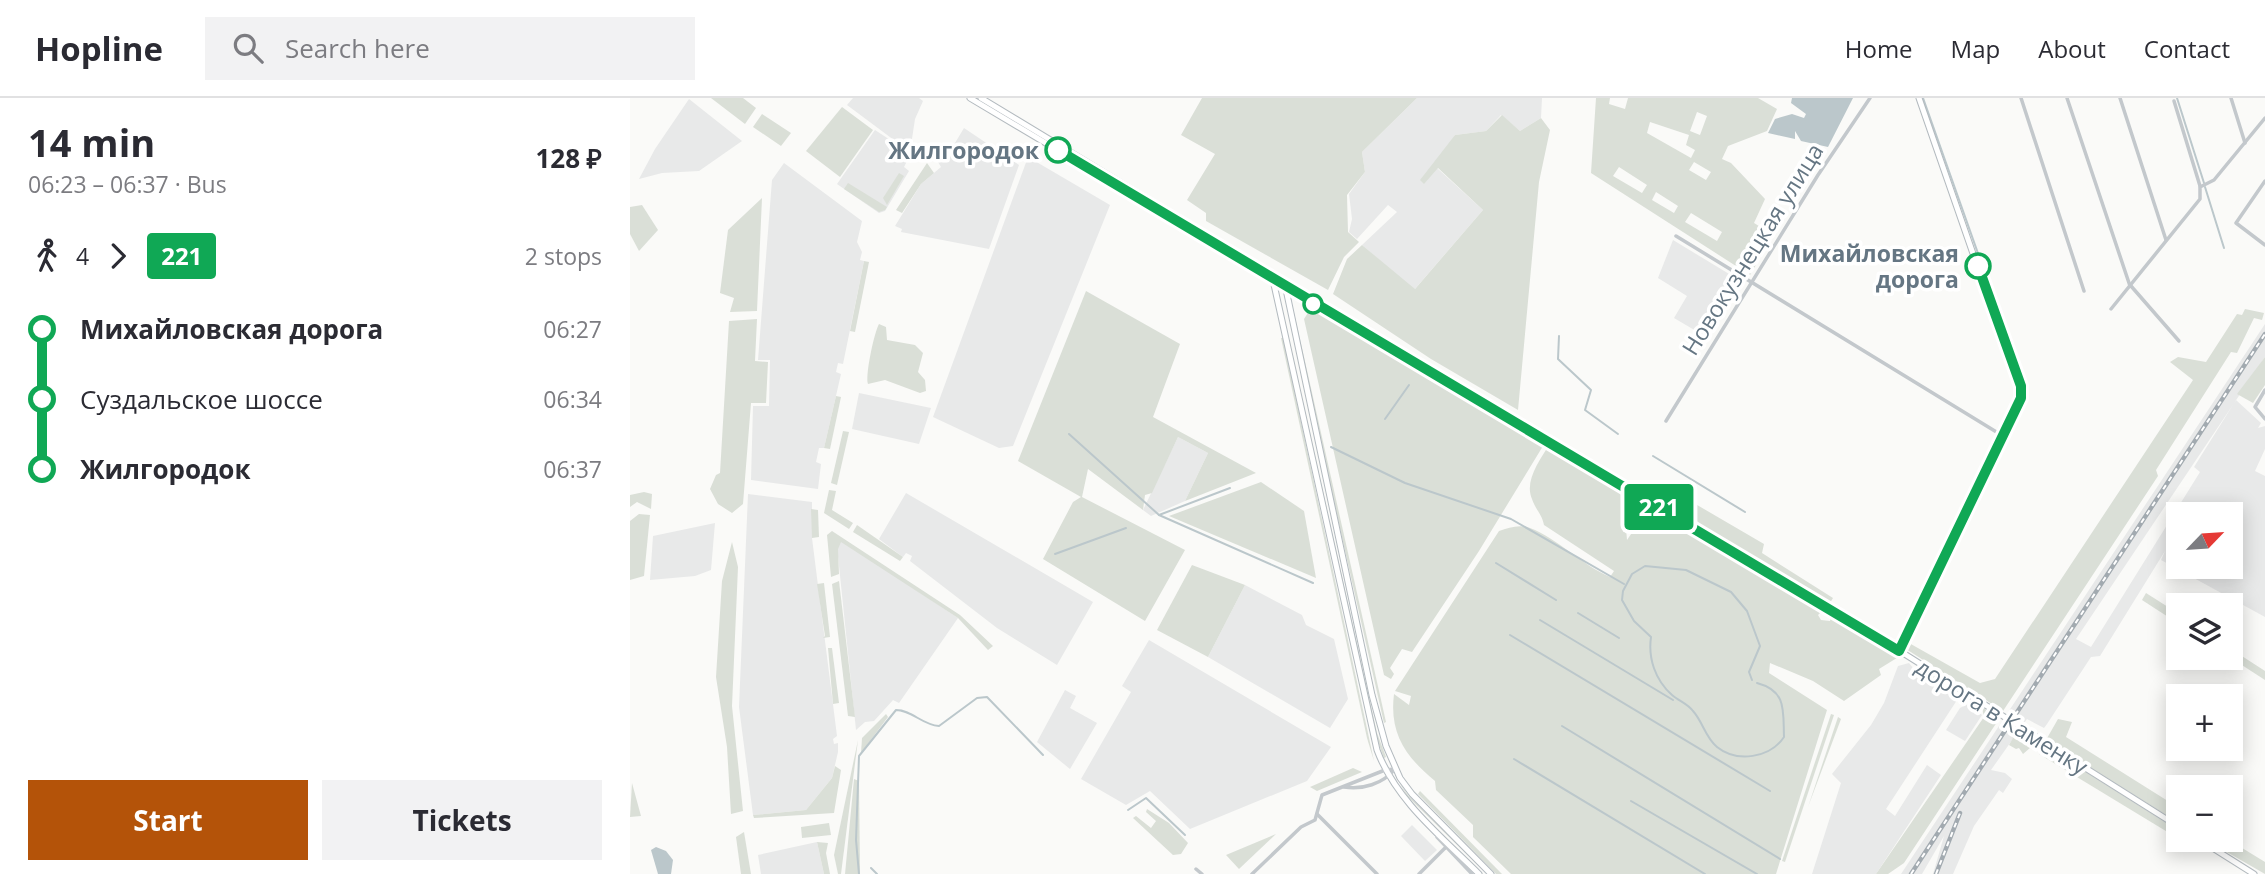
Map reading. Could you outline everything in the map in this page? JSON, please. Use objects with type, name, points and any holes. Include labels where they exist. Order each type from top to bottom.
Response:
[{"type":"main road","name":"дорога в Каменку","points":[[970,98],[1899,651],[2166,819]]},
{"type":"main road","name":"дорога в Каменку","points":[[981,98],[1280,281]]},
{"type":"main road","points":[[1899,651],[2021,398],[2021,386],[1919,98]]},
{"type":"main road","points":[[1280,281],[1382,735],[1395,769],[1412,794],[1492,874]]},
{"type":"main road","points":[[1280,281],[1374,738],[1389,777],[1479,874]]},
{"type":"main road","points":[[2219,852],[2255,874]]},
{"type":"street","name":"Новокузнецкая улица","points":[[1666,421],[1818,175],[1870,98]]},
{"type":"street","points":[[2021,98],[2084,291]]},
{"type":"street","points":[[2067,98],[2131,286],[2179,341]]},
{"type":"street","points":[[2120,98],[2166,240]]},
{"type":"street","points":[[2231,98],[2245,143]]},
{"type":"street","points":[[2111,309],[2200,199],[2200,187],[2174,102]]},
{"type":"street","points":[[2200,187],[2214,180],[2265,118]]},
{"type":"street","points":[[2265,181],[2236,223],[2265,245]]},
{"type":"street","points":[[1676,236],[1754,281],[2003,436]]},
{"type":"street","points":[[2265,390],[2255,407],[2265,419]]},
{"type":"street","points":[[1252,874],[1301,827],[1315,820],[1322,794],[1385,769],[1395,769]]},
{"type":"street","points":[[1342,787],[1359,789],[1389,777],[1395,769]]},
{"type":"street","points":[[1317,814],[1377,874]]},
{"type":"street","points":[[1434,828],[1445,848],[1472,874]]},
{"type":"street","points":[[1419,874],[1445,848]]},
{"type":"street","points":[[1196,869],[1202,874]]},
{"type":"shaded area","points":[[711,98],[743,98],[756,108],[745,124]]},
{"type":"shaded area","points":[[853,98],[919,98],[923,101],[915,119],[910,152],[847,105]]},
{"type":"shaded area","points":[[1202,98],[1417,98],[1362,152],[1365,172],[1347,195],[1348,232],[1359,242],[1344,257],[1328,290],[1206,221],[1206,213],[1187,200],[1215,154],[1181,135]]},
{"type":"shaded area","points":[[1417,98],[1542,98],[1541,118],[1520,131],[1501,115],[1486,131],[1455,135],[1437,168],[1483,210],[1414,290],[1362,245],[1397,212],[1388,205],[1357,239],[1349,232],[1352,219],[1349,194],[1365,172],[1362,152]]},
{"type":"shaded area","points":[[1596,98],[1610,98],[1609,104],[1625,109],[1628,98],[1758,98],[1777,109],[1767,131],[1728,146],[1722,159],[1731,163],[1765,199],[1754,223],[1767,231],[1772,223],[1778,227],[1750,275],[1591,173]],"holes":[[[1697,112],[1707,116],[1700,135],[1690,131]],[[1650,122],[1689,135],[1686,145],[1695,150],[1691,158],[1647,133]],[[1694,162],[1711,172],[1706,180],[1689,170]],[[1619,167],[1647,185],[1642,193],[1613,176]],[[1656,192],[1678,206],[1674,213],[1652,200]],[[1691,213],[1722,232],[1717,241],[1685,222]]]},
{"type":"shaded area","points":[[1792,98],[1853,98],[1828,147],[1801,141],[1795,131],[1795,139],[1768,133],[1775,119],[1792,114],[1804,118],[1806,114],[1791,103]]},
{"type":"shaded area","points":[[689,99],[742,141],[699,171],[662,173],[639,179],[655,149]]},
{"type":"shaded area","points":[[842,107],[873,130],[840,177],[806,151]]},
{"type":"shaded area","points":[[762,114],[791,133],[781,146],[753,127]]},
{"type":"shaded area","points":[[1502,115],[1520,131],[1541,118],[1550,130],[1539,182],[1518,410],[1431,359],[1333,294],[1347,259],[1362,245],[1415,289],[1483,210],[1438,168],[1424,184],[1420,180],[1455,135],[1486,131]]},
{"type":"shaded area","points":[[964,128],[1019,165],[989,249],[901,232],[902,229],[895,226],[921,184],[941,167],[938,162],[949,153]]},
{"type":"shaded area","points":[[875,130],[907,151],[906,155],[909,157],[904,167],[909,171],[885,211],[879,213],[837,184]]},
{"type":"shaded area","points":[[1028,157],[1110,205],[1013,446],[999,448],[933,417]]},
{"type":"shaded area","points":[[1061,158],[1072,162],[1261,276],[1260,277]]},
{"type":"shaded area","points":[[784,163],[862,221],[857,242],[862,252],[860,260],[864,261],[843,364],[838,363],[836,372],[841,374],[824,448],[819,448],[816,462],[821,464],[818,489],[751,480],[753,406],[769,406],[770,360],[758,360],[772,180]]},
{"type":"shaded area","points":[[927,163],[934,173],[921,184],[902,213],[896,210]]},
{"type":"shaded area","points":[[899,173],[904,176],[887,205],[883,198]]},
{"type":"shaded area","points":[[848,183],[887,207],[885,210],[879,212],[844,189]]},
{"type":"shaded area","points":[[762,198],[757,311],[730,312],[734,298],[720,293],[728,230]]},
{"type":"shaded area","points":[[642,205],[658,230],[639,251],[630,234],[630,207]]},
{"type":"shaded area","points":[[1673,240],[1744,283],[1708,338],[1674,318],[1687,296],[1658,278]]},
{"type":"shaded area","points":[[864,261],[869,262],[855,332],[850,331]]},
{"type":"shaded area","points":[[1086,291],[1180,344],[1153,417],[1256,473],[1185,501],[1208,453],[1178,437],[1152,493],[1145,495],[1143,510],[1088,469],[1082,497],[1185,550],[1145,621],[1043,559],[1073,502],[1081,497],[1018,461]]},
{"type":"shaded area","points":[[1280,299],[1377,733],[1386,757],[1384,758],[1375,734]]},
{"type":"shaded area","points":[[1293,308],[1386,722],[1384,723],[1300,352]]},
{"type":"shaded area","points":[[1311,308],[1448,386],[1543,446],[1479,551],[1412,652],[1402,649],[1390,668],[1394,674],[1391,679],[1384,675],[1304,319]]},
{"type":"shaded area","points":[[2245,309],[2264,313],[2262,320],[2254,318],[2237,353],[2231,352],[2156,470],[2158,476],[2003,711],[1906,649],[1909,643],[1980,683],[1995,679],[2193,380],[2170,362],[2178,357],[2206,362],[2237,314],[2242,315]]},
{"type":"shaded area","points":[[757,319],[755,361],[768,362],[766,403],[751,403],[743,504],[732,513],[718,504],[710,489],[716,475],[720,473],[729,321]]},
{"type":"shaded area","points":[[879,324],[886,327],[887,340],[915,345],[923,353],[918,372],[925,380],[926,391],[920,393],[885,380],[868,384],[870,354]]},
{"type":"shaded area","points":[[2265,324],[2265,357],[2236,400],[2261,423],[2258,428],[2265,426],[2265,449],[2255,471],[2265,476],[2265,617],[2243,605],[2243,593],[2221,593],[2196,579],[2244,579],[2244,502],[2181,502],[2200,472],[2194,467],[2233,404],[2076,639],[2091,647],[2166,527],[2166,563],[2161,560],[2165,551],[2100,656],[2091,657],[2044,728],[2027,719],[1991,770],[2005,773],[2012,779],[2003,793],[1999,790],[1974,826],[1953,874],[1933,874],[1944,836],[1922,874],[1901,874]]},
{"type":"shaded area","points":[[1283,338],[1374,761],[1367,738]]},
{"type":"shaded area","points":[[2265,357],[2265,385],[2253,403],[2237,394]]},
{"type":"shaded area","points":[[859,393],[931,408],[919,444],[852,429]]},
{"type":"shaded area","points":[[836,396],[841,397],[830,449],[824,448]]},
{"type":"shaded area","points":[[843,431],[849,432],[837,485],[831,483]]},
{"type":"shaded area","points":[[1178,437],[1208,453],[1185,501],[1151,516],[1143,510]]},
{"type":"shaded area","points":[[1549,445],[1645,503],[1626,528],[1627,540],[1650,506],[1824,609],[1818,615],[1821,620],[1830,621],[1832,613],[1900,656],[1879,669],[1881,675],[1844,701],[1813,681],[1770,663],[1769,673],[1827,710],[1776,874],[1511,874],[1473,837],[1473,825],[1436,790],[1435,781],[1416,763],[1402,744],[1394,721],[1394,694],[1409,705],[1411,696],[1395,691],[1499,531],[1518,526],[1530,528],[1550,538],[1600,572],[1610,577],[1614,571],[1544,525],[1532,499],[1530,485],[1534,471]]},
{"type":"shaded area","points":[[1261,482],[1304,511],[1316,578],[1169,516]]},
{"type":"shaded area","points":[[829,490],[836,491],[832,510],[853,523],[849,529],[824,513]]},
{"type":"shaded area","points":[[644,492],[652,494],[651,509],[637,502],[630,507],[630,495]]},
{"type":"shaded area","points":[[906,493],[1093,602],[1057,665],[997,628],[910,561],[912,556],[906,553],[903,557],[879,539]]},
{"type":"shaded area","points":[[748,494],[812,502],[812,538],[837,736],[833,739],[834,744],[838,743],[838,752],[832,778],[806,810],[753,815],[739,707]]},
{"type":"shaded area","points":[[1680,495],[1764,544],[1762,553],[1833,598],[1830,603],[1664,504]]},
{"type":"shaded area","points":[[811,509],[818,510],[819,537],[812,538]]},
{"type":"shaded area","points":[[639,514],[650,515],[644,576],[630,580],[630,521]]},
{"type":"shaded area","points":[[715,523],[711,570],[695,576],[650,580],[653,536]]},
{"type":"shaded area","points":[[857,525],[903,557],[900,561],[853,532]]},
{"type":"shaded area","points":[[832,531],[960,615],[993,646],[988,650],[958,618],[841,542],[838,549],[839,574],[831,577],[827,535]]},
{"type":"shaded area","points":[[836,537],[958,618],[899,703],[893,700],[874,721],[865,722],[856,730]]},
{"type":"shaded area","points":[[732,542],[738,567],[732,706],[743,811],[731,814],[727,747],[716,677],[722,581]]},
{"type":"shaded area","points":[[1192,565],[1245,585],[1208,657],[1157,630]]},
{"type":"shaded area","points":[[839,581],[855,717],[848,716],[832,584]]},
{"type":"shaded area","points":[[824,583],[830,637],[823,638],[825,636],[817,584]]},
{"type":"shaded area","points":[[1245,585],[1302,615],[1306,625],[1334,639],[1348,699],[1330,728],[1208,657]]},
{"type":"shaded area","points":[[2146,593],[2166,606],[2166,616],[2142,600]]},
{"type":"shaded area","points":[[1149,640],[1331,747],[1307,781],[1190,829],[1150,791],[1126,805],[1081,779],[1131,692],[1122,686]]},
{"type":"shaded area","points":[[828,648],[832,648],[839,703],[833,704]]},
{"type":"shaded area","points":[[2243,657],[2265,671],[2265,680],[2243,666]]},
{"type":"shaded area","points":[[1909,663],[1921,678],[1959,697],[1886,809],[1895,816],[1927,765],[1941,775],[1876,874],[1812,874],[1841,783],[1832,774],[1871,725],[1884,703],[1898,666]]},
{"type":"shaded area","points":[[1917,666],[1953,689],[1950,692],[1934,685],[1933,681],[1915,669]]},
{"type":"shaded area","points":[[1065,690],[1076,696],[1070,708],[1097,723],[1070,769],[1037,742]]},
{"type":"shaded area","points":[[1968,704],[1982,715],[1965,741],[1946,730],[1960,708]]},
{"type":"shaded area","points":[[1982,707],[1999,719],[1904,863],[1888,874],[1876,874],[1984,717]]},
{"type":"shaded area","points":[[886,714],[888,717],[861,753],[862,738]]},
{"type":"shaded area","points":[[1831,714],[1834,715],[1785,862],[1782,861]]},
{"type":"shaded area","points":[[1838,717],[1841,719],[1808,807]]},
{"type":"shaded area","points":[[2058,719],[2072,722],[2066,737],[2166,800],[2166,815],[2046,740]]},
{"type":"shaded area","points":[[2018,729],[2038,741],[2023,754],[2019,748],[2009,745]]},
{"type":"shaded area","points":[[858,740],[841,874],[838,874],[834,855]]},
{"type":"shaded area","points":[[2045,746],[2166,823],[2166,831],[2039,754]]},
{"type":"shaded area","points":[[835,766],[841,770],[834,813],[754,818],[753,815],[806,810],[832,778]]},
{"type":"shaded area","points":[[1353,768],[1362,772],[1317,791],[1310,787]]},
{"type":"shaded area","points":[[854,779],[859,781],[860,874],[845,874]]},
{"type":"shaded area","points":[[632,783],[641,816],[630,817]]},
{"type":"shaded area","points":[[1400,784],[1408,795],[1487,874],[1407,796]]},
{"type":"shaded area","points":[[1420,791],[1502,874],[1496,874],[1418,794]]},
{"type":"shaded area","points":[[1147,809],[1169,823],[1188,843],[1181,854],[1173,855],[1133,818],[1136,816],[1151,828],[1156,821],[1146,812]]},
{"type":"shaded area","points":[[829,823],[831,835],[802,838],[801,827]]},
{"type":"shaded area","points":[[1412,825],[1437,850],[1425,861],[1401,836]]},
{"type":"shaded area","points":[[744,832],[751,874],[741,874],[736,837]]},
{"type":"shaded area","points":[[1276,834],[1239,869],[1226,855]]},
{"type":"shaded area","points":[[817,842],[824,874],[761,874],[758,855]]},
{"type":"shaded area","points":[[817,842],[828,843],[826,853],[830,874],[824,874]]},
{"type":"shaded area","points":[[656,847],[666,851],[673,860],[671,874],[658,874],[651,850]]},
{"type":"shaded area","points":[[2243,849],[2265,862],[2265,874],[2227,852],[2243,852]]},
{"type":"waterway","points":[[1923,98],[2026,389],[2025,402],[2000,453]]},
{"type":"waterway","points":[[2177,98],[2204,183]]},
{"type":"waterway","points":[[2205,187],[2224,248]]},
{"type":"waterway","points":[[1559,336],[1558,359],[1591,390],[1585,410],[1618,434]]},
{"type":"waterway","points":[[1385,419],[1409,385]]},
{"type":"waterway","points":[[1069,434],[1159,515],[1313,583]]},
{"type":"waterway","points":[[1331,447],[1405,483],[1511,519],[1624,584]]},
{"type":"waterway","points":[[1653,456],[1745,512]]},
{"type":"waterway","points":[[1977,499],[1997,458]]},
{"type":"waterway","points":[[1159,515],[1230,488]]},
{"type":"waterway","points":[[1055,554],[1126,528]]},
{"type":"waterway","points":[[1496,563],[1556,600]]},
{"type":"waterway","points":[[1752,680],[1749,672],[1760,646],[1747,611],[1731,592],[1686,570],[1645,566],[1632,574],[1623,591],[1622,600],[1634,621],[1651,637],[1652,661],[1657,676],[1672,695],[1691,709],[1713,743],[1725,752],[1743,756],[1762,754],[1784,737],[1783,710],[1778,696],[1774,691],[1757,683]]},
{"type":"waterway","points":[[1578,613],[1619,638]]},
{"type":"waterway","points":[[1540,620],[1673,700]]},
{"type":"waterway","points":[[1510,635],[1770,791]]},
{"type":"waterway","points":[[859,874],[856,840],[859,756],[896,710],[939,726],[977,698],[987,697],[1043,755]]},
{"type":"waterway","points":[[1562,726],[1780,859]]},
{"type":"waterway","points":[[1514,759],[1705,874]]},
{"type":"waterway","points":[[1128,810],[1146,798],[1185,835]]},
{"type":"waterway","points":[[1631,801],[1757,874]]},
{"type":"waterway","points":[[871,868],[877,874]]},
{"type":"railway","points":[[1911,874],[2265,334]]},
{"type":"railway","points":[[1936,874],[1960,813]]},
{"type":"bus line","name":"221","points":[[1058,150],[1899,651],[2021,398],[2021,386],[1978,266]]},
{"type":"place","name":"Жилгородок","points":[[1058,150]]},
{"type":"place","name":"Михайловская дорога","points":[[1978,266]]}]
